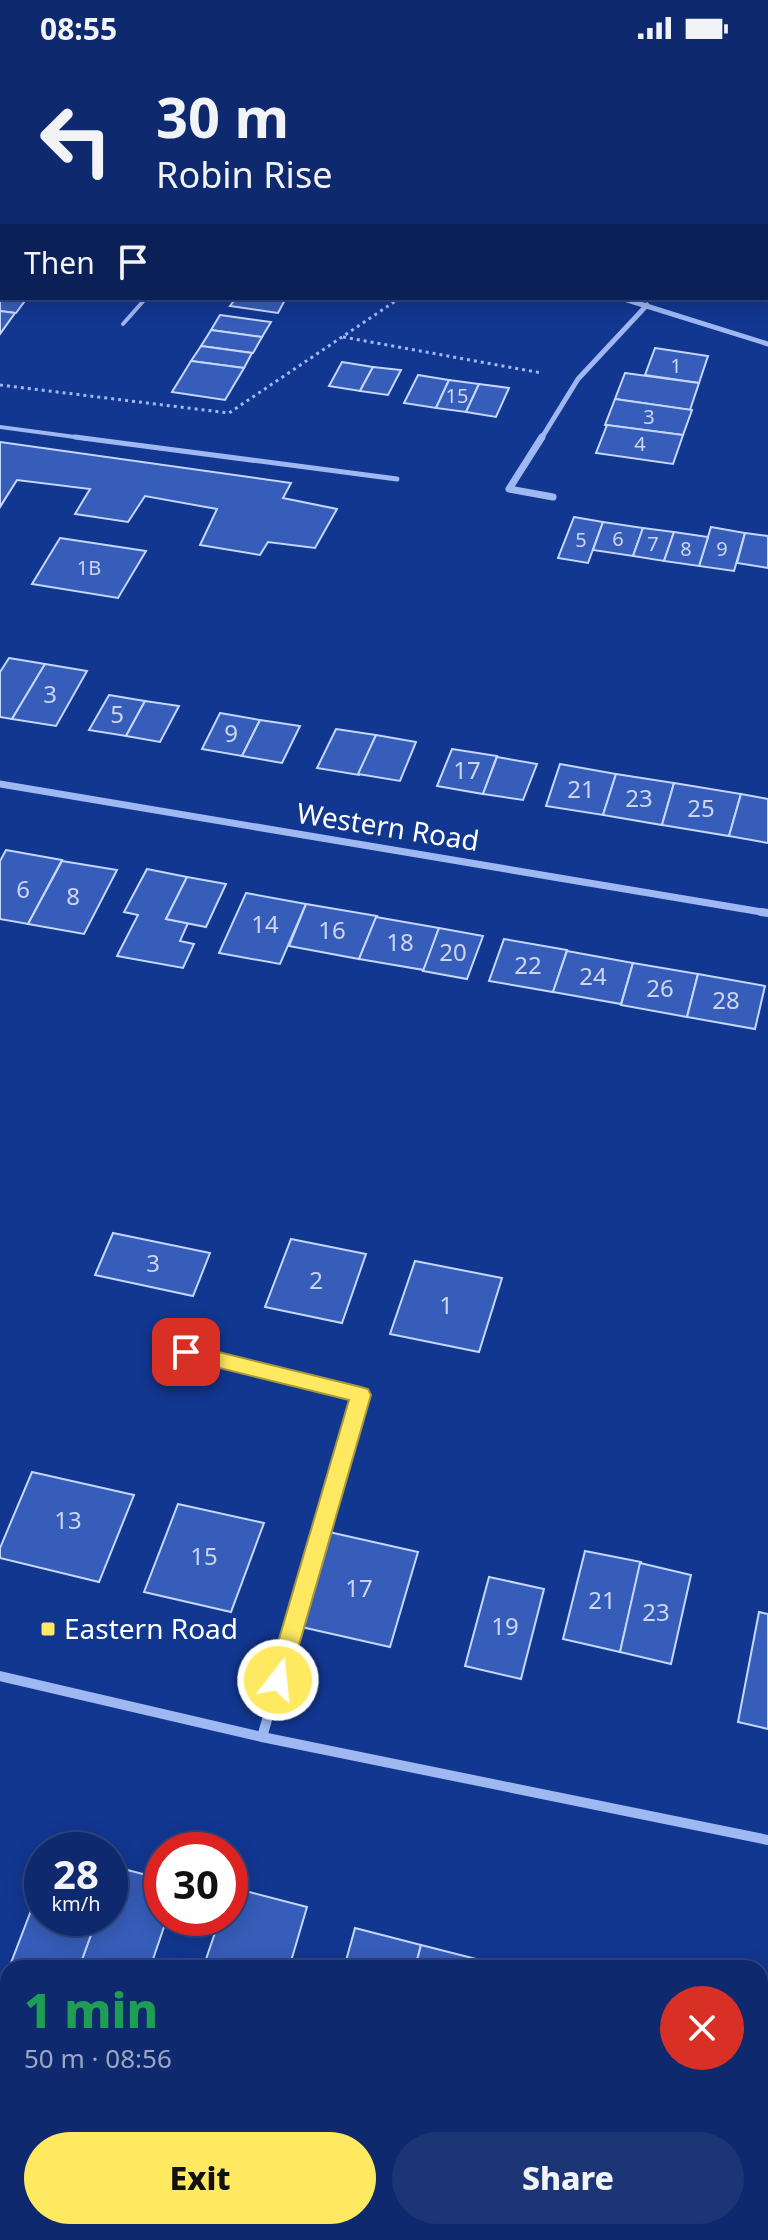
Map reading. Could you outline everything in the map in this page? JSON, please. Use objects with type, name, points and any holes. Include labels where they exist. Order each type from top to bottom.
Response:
[{"type":"street","points":[[628,300],[768,344]]},
{"type":"street","points":[[553,497],[509,489],[578,379],[647,305]]},
{"type":"street","name":"Western Road","points":[[0,784],[768,913]]},
{"type":"street","points":[[186,1352],[361,1395],[262,1737]]},
{"type":"street","points":[[0,1676],[262,1737],[768,1840]]},
{"type":"lane","points":[[123,324],[144,300]]},
{"type":"lane","points":[[0,427],[397,479]]},
{"type":"path","points":[[0,385],[229,413],[397,300]]},
{"type":"path","points":[[342,337],[578,379]]},
{"type":"building","points":[[0,300],[26,300],[16,313],[0,311]]},
{"type":"building","points":[[234,300],[285,300],[278,313],[230,306]]},
{"type":"building","points":[[0,311],[15,313],[0,334]]},
{"type":"building","points":[[220,315],[271,322],[262,337],[211,330]]},
{"type":"building","points":[[211,330],[262,337],[253,353],[201,346]]},
{"type":"building","points":[[201,346],[252,353],[244,368],[191,361]]},
{"type":"building","points":[[655,348],[708,356],[699,383],[645,375]]},
{"type":"building","points":[[191,361],[244,368],[225,400],[172,392]]},
{"type":"building","points":[[342,362],[373,367],[360,391],[329,386]]},
{"type":"building","points":[[373,367],[401,370],[388,395],[360,391]]},
{"type":"building","points":[[625,373],[699,383],[690,410],[615,399]]},
{"type":"building","points":[[418,375],[449,380],[436,408],[404,403]]},
{"type":"building","points":[[449,380],[479,384],[466,412],[436,408]]},
{"type":"building","points":[[479,384],[509,388],[496,417],[466,412]]},
{"type":"building","points":[[615,399],[692,410],[683,435],[605,425]]},
{"type":"building","points":[[607,425],[683,435],[673,464],[596,453]]},
{"type":"building","points":[[0,442],[291,483],[283,498],[337,509],[315,548],[268,542],[260,555],[200,545],[217,509],[145,496],[128,522],[75,514],[90,489],[17,480],[0,507]]},
{"type":"building","points":[[574,517],[603,522],[588,563],[558,558]]},
{"type":"building","points":[[603,522],[643,528],[633,556],[593,550]]},
{"type":"building","points":[[711,527],[745,533],[734,571],[699,566]]},
{"type":"building","points":[[643,528],[674,532],[664,561],[633,556]]},
{"type":"building","points":[[674,532],[708,537],[699,566],[664,561]]},
{"type":"building","points":[[745,533],[768,536],[768,568],[737,563]]},
{"type":"building","points":[[60,538],[146,551],[118,598],[32,584]]},
{"type":"building","points":[[9,658],[45,664],[12,719],[0,717],[0,672]]},
{"type":"building","points":[[45,664],[87,671],[56,726],[12,719]]},
{"type":"building","points":[[109,695],[145,701],[126,736],[89,730]]},
{"type":"building","points":[[145,701],[179,706],[160,742],[126,736]]},
{"type":"building","points":[[220,713],[260,720],[242,756],[202,749]]},
{"type":"building","points":[[260,720],[300,726],[282,763],[242,756]]},
{"type":"building","points":[[336,729],[376,735],[359,775],[317,768]]},
{"type":"building","points":[[376,735],[416,742],[400,781],[358,774]]},
{"type":"building","points":[[452,749],[497,756],[483,794],[437,786]]},
{"type":"building","points":[[497,757],[537,764],[523,800],[483,794]]},
{"type":"building","points":[[560,764],[616,774],[603,815],[546,806]]},
{"type":"building","points":[[616,774],[674,783],[662,825],[603,815]]},
{"type":"building","points":[[674,783],[741,794],[729,836],[662,825]]},
{"type":"building","points":[[741,794],[768,799],[768,843],[729,836]]},
{"type":"building","points":[[6,850],[62,860],[28,924],[0,919],[0,861]]},
{"type":"building","points":[[62,861],[117,870],[84,934],[28,924]]},
{"type":"building","points":[[147,869],[187,877],[166,919],[188,923],[180,941],[194,944],[183,968],[117,956],[138,915],[124,912]]},
{"type":"building","points":[[187,877],[226,884],[206,927],[166,919]]},
{"type":"building","points":[[246,893],[306,904],[280,964],[219,953]]},
{"type":"building","points":[[306,904],[377,916],[359,959],[289,946]]},
{"type":"building","points":[[376,917],[439,928],[424,970],[359,959]]},
{"type":"building","points":[[439,928],[483,936],[467,979],[423,971]]},
{"type":"building","points":[[504,939],[567,950],[553,992],[489,981]]},
{"type":"building","points":[[567,951],[633,963],[621,1004],[553,992]]},
{"type":"building","points":[[633,963],[698,974],[687,1017],[621,1005]]},
{"type":"building","points":[[698,974],[765,986],[755,1029],[687,1017]]},
{"type":"building","points":[[113,1233],[210,1253],[193,1296],[95,1275]]},
{"type":"building","points":[[291,1239],[366,1254],[342,1323],[265,1307]]},
{"type":"building","points":[[415,1261],[502,1278],[479,1352],[390,1334]]},
{"type":"building","points":[[32,1472],[134,1495],[99,1582],[0,1558],[0,1548]]},
{"type":"building","points":[[178,1504],[264,1523],[231,1612],[144,1592]]},
{"type":"building","points":[[329,1532],[418,1552],[390,1647],[297,1626]]},
{"type":"building","points":[[585,1551],[641,1562],[620,1652],[563,1639]]},
{"type":"building","points":[[640,1563],[691,1575],[671,1664],[620,1652]]},
{"type":"building","points":[[489,1577],[544,1589],[521,1679],[465,1666]]},
{"type":"building","points":[[759,1612],[768,1614],[768,1729],[738,1722]]},
{"type":"building","points":[[128,1870],[144,1874],[144,1936],[161,1936],[153,1960],[82,1960],[91,1936],[128,1936]]},
{"type":"building","points":[[248,1892],[307,1907],[291,1960],[206,1960],[214,1936],[248,1936]]},
{"type":"building","points":[[355,1928],[421,1945],[417,1960],[346,1960]]},
{"type":"building","points":[[24,1929],[24,1936],[91,1936],[82,1960],[12,1960]]},
{"type":"building","points":[[421,1945],[480,1960],[417,1960]]},
{"type":"place","name":"Eastern Road","points":[[48,1629]]},
{"type":"route","points":[[186,1352],[361,1395],[278,1680]]}]
